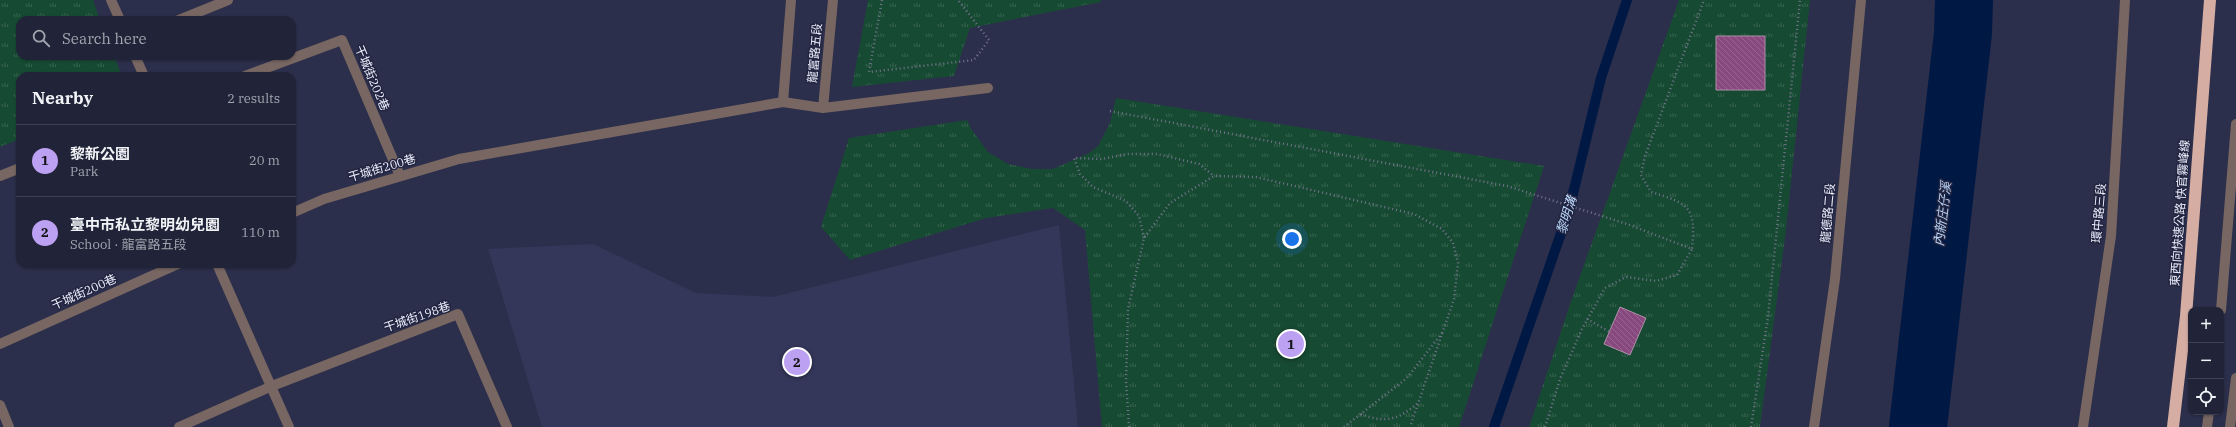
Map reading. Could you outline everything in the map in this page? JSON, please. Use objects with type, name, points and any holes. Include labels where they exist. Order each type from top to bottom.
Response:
[{"type":"highway","name":"東西向快速公路 快官霧峰線","points":[[2173,427],[2186,316],[2210,0]]},
{"type":"street","points":[[112,0],[118,16]]},
{"type":"street","points":[[189,16],[228,0]]},
{"type":"street","points":[[783,102],[792,0]]},
{"type":"street","name":"龍富路五段","points":[[823,108],[833,0]]},
{"type":"street","name":"龍德路二段","points":[[1814,427],[1835,279],[1861,0]]},
{"type":"street","name":"環中路三段","points":[[2083,427],[2111,236],[2125,0]]},
{"type":"street","name":"干城街202巷","points":[[296,57],[342,40],[400,176]]},
{"type":"street","points":[[137,60],[142,72]]},
{"type":"street","name":"干城街202巷","points":[[256,72],[288,60]]},
{"type":"street","name":"干城街200巷","points":[[296,211],[324,199],[459,159],[783,102],[823,108],[988,88]]},
{"type":"street","points":[[2221,307],[2236,124]]},
{"type":"street","points":[[0,176],[16,170]]},
{"type":"street","name":"干城街200巷","points":[[0,344],[169,268]]},
{"type":"street","points":[[219,268],[289,427]]},
{"type":"street","name":"干城街198巷","points":[[179,427],[272,386],[458,314],[506,427]]},
{"type":"street","points":[[2230,427],[2236,378]]},
{"type":"street","points":[[0,405],[9,427]]},
{"type":"street","points":[[2207,427],[2209,415]]},
{"type":"path","points":[[882,0],[869,72],[974,60],[989,40],[958,0]]},
{"type":"path","points":[[1545,427],[1560,379],[1587,319],[1605,288],[1626,277],[1656,281],[1677,275],[1692,249],[1694,219],[1688,209],[1670,198],[1650,192],[1641,175],[1645,156],[1704,0]]},
{"type":"path","points":[[1751,427],[1768,318],[1800,0]]},
{"type":"path","points":[[1110,111],[1507,186],[1627,224],[1692,249]]},
{"type":"path","points":[[1144,238],[1139,216],[1126,201],[1093,187],[1080,174],[1074,158],[1102,159],[1127,154],[1157,154],[1199,164],[1214,176]]},
{"type":"path","points":[[1129,427],[1126,381],[1128,309],[1144,238],[1170,203],[1214,176],[1256,177],[1414,214],[1442,230],[1453,243],[1458,263],[1454,299],[1410,427]]},
{"type":"path","points":[[1587,319],[1610,332]]},
{"type":"path","points":[[1344,427],[1407,378],[1444,331]]},
{"type":"path","points":[[1360,414],[1375,420],[1390,419],[1406,414],[1420,401]]},
{"type":"shaded area","points":[[1059,225],[1078,427],[542,427],[488,249],[593,244],[696,293],[773,297]]},
{"type":"green space","points":[[0,0],[93,0],[99,16],[16,16],[16,60],[116,60],[120,72],[16,72],[16,141],[0,147]]},
{"type":"green space","points":[[868,0],[1101,0],[1101,2],[970,28],[954,76],[852,87]]},
{"type":"green space","points":[[1679,0],[1810,0],[1786,230],[1760,427],[1529,427],[1570,304]]},
{"type":"green space","points":[[1116,98],[1544,166],[1459,427],[1102,427],[1085,230],[1053,208],[986,218],[850,260],[821,227],[849,138],[967,120],[972,130],[988,152],[1008,164],[1032,169],[1053,169],[1089,153],[1098,146],[1110,123]]},
{"type":"building","points":[[1716,36],[1765,36],[1765,90],[1716,90]]},
{"type":"building","points":[[1620,307],[1646,318],[1630,355],[1604,344]]},
{"type":"waterway","name":"黎明溝","points":[[1494,427],[1569,210],[1601,78],[1627,0]]},
{"type":"waterway","name":"內新庄仔溪","points":[[1918,427],[1963,33],[1964,0]]},
{"type":"place","name":"黎新公園","points":[[1291,344]]},
{"type":"place","name":"臺中市私立黎明幼兒園","points":[[797,362]]}]
